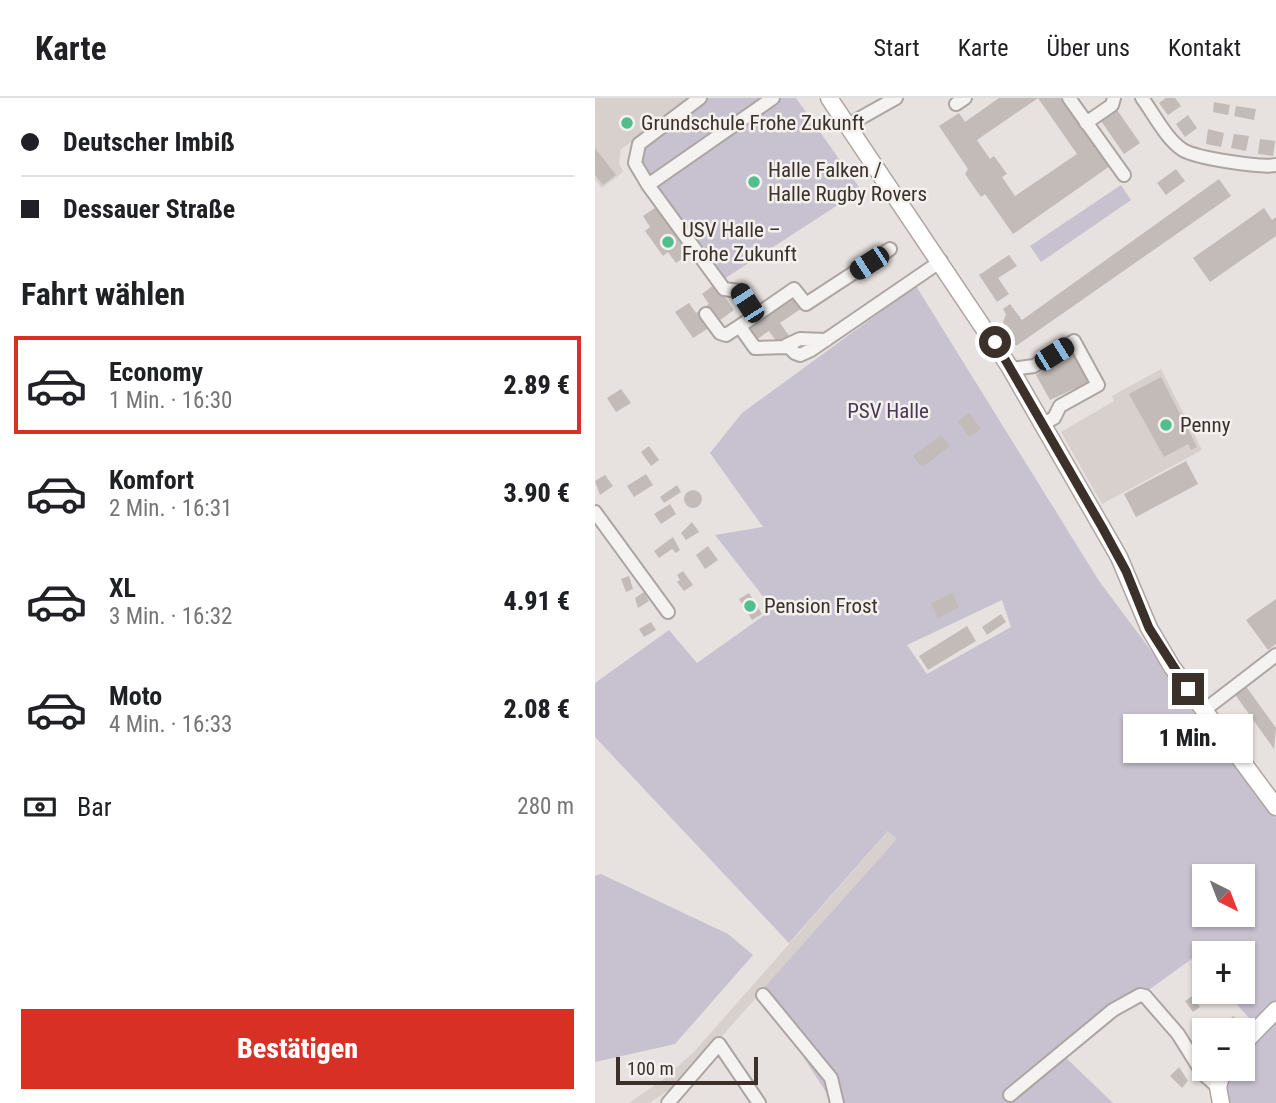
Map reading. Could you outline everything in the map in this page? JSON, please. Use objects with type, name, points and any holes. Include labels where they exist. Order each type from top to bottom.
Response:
[{"type":"main road","points":[[829,98],[941,261],[1011,369],[1119,557],[1149,628],[1203,711],[1276,807]]},
{"type":"main road","points":[[1255,1032],[1276,1010]]},
{"type":"street","points":[[700,98],[647,135],[639,144],[635,163],[724,289],[739,291],[762,313]]},
{"type":"street","points":[[648,185],[773,98]]},
{"type":"street","points":[[848,125],[896,98]]},
{"type":"street","points":[[1069,98],[1124,175]]},
{"type":"street","points":[[1086,123],[1112,105],[1114,98]]},
{"type":"street","points":[[1142,98],[1175,143],[1185,152],[1263,166],[1276,165]]},
{"type":"street","points":[[706,314],[722,334],[729,334],[794,289],[806,304],[890,249]]},
{"type":"street","points":[[740,327],[755,348],[788,347],[800,355],[941,261]]},
{"type":"street","points":[[1011,369],[1034,366],[1074,341],[1098,385],[1060,406],[1054,418],[1043,424]]},
{"type":"street","points":[[595,512],[625,557],[635,563],[668,612]]},
{"type":"street","points":[[1203,711],[1276,655]]},
{"type":"street","points":[[763,995],[831,1078],[838,1103]]},
{"type":"street","points":[[1010,1095],[1113,1010],[1140,995],[1145,996],[1178,1034],[1201,1072],[1220,1095]]},
{"type":"street","points":[[668,1103],[719,1044],[759,1103]]},
{"type":"shaded area","name":"Grundschule Frohe Zukunft","points":[[595,98],[695,98],[621,149],[619,163],[623,172],[602,188],[595,180]]},
{"type":"shaded area","points":[[1161,369],[1202,450],[1102,504],[1061,432],[1114,401],[1112,396]]},
{"type":"shaded area","points":[[979,748],[681,1082],[649,1103],[629,1103],[662,1080],[693,1053],[944,768]]},
{"type":"green space","name":"Halle Falken / Halle Rugby Rovers","points":[[707,98],[796,98],[861,190],[721,281],[641,165],[645,143],[653,134]]},
{"type":"green space","points":[[1121,185],[1131,200],[1041,262],[1030,246]]},
{"type":"green space","name":"PSV Halle","points":[[916,286],[1099,581],[1276,818],[1276,1004],[1255,1025],[1255,1018],[1249,1018],[1237,1004],[1255,1004],[1255,941],[1192,941],[1192,959],[1061,1053],[1113,1103],[833,1103],[761,991],[897,839],[888,831],[789,943],[595,737],[595,683],[669,630],[697,663],[773,609],[715,535],[763,527],[710,453],[742,413]],"holes":[[[1002,600],[1011,627],[927,674],[907,645]]]},
{"type":"green space","points":[[601,874],[728,934],[753,955],[675,1044],[595,1062],[595,876]]},
{"type":"green space","points":[[1276,1018],[1276,1103],[1228,1103],[1227,1081],[1255,1081],[1255,1039]]},
{"type":"building","points":[[999,98],[1038,98],[1063,98],[1110,166],[1013,234],[985,194],[981,197],[965,174],[968,169],[939,126],[959,113],[965,122]],"holes":[[[1038,98],[1077,154],[1015,196],[1002,177],[1007,174],[994,156],[990,159],[977,140]]]},
{"type":"building","points":[[1166,98],[1175,98],[1181,106],[1168,115],[1159,103]]},
{"type":"building","points":[[1214,102],[1230,105],[1228,115],[1213,112]]},
{"type":"building","points":[[1236,106],[1256,109],[1254,120],[1234,116]]},
{"type":"building","points":[[1115,107],[1140,143],[1124,154],[1099,118]]},
{"type":"building","points":[[1188,115],[1197,128],[1185,137],[1176,124]]},
{"type":"building","points":[[1208,129],[1224,133],[1221,147],[1206,144]]},
{"type":"building","points":[[1234,134],[1249,136],[1246,151],[1231,148]]},
{"type":"building","points":[[1260,139],[1275,141],[1273,156],[1258,154]]},
{"type":"building","points":[[595,148],[616,175],[603,185],[595,175]]},
{"type":"building","points":[[1176,169],[1185,181],[1166,195],[1157,183]]},
{"type":"building","points":[[1219,179],[1231,196],[1016,346],[1003,322],[1006,314],[1003,309],[1010,304],[1022,320]]},
{"type":"building","name":"USV Halle – Frohe Zukunft","points":[[659,205],[691,252],[676,263],[668,252],[663,256],[645,231],[650,227],[643,216]]},
{"type":"building","points":[[1264,208],[1272,220],[1276,217],[1276,236],[1210,282],[1193,258]]},
{"type":"building","points":[[1009,255],[1017,266],[998,278],[1009,294],[997,302],[979,275]]},
{"type":"building","points":[[715,284],[734,310],[720,320],[712,309],[700,318],[707,329],[693,338],[675,312],[689,303],[696,313],[709,304],[702,294]]},
{"type":"building","points":[[793,295],[802,308],[780,323],[790,337],[779,345],[769,331],[753,342],[744,329]]},
{"type":"building","points":[[1071,349],[1089,382],[1050,400],[1036,375],[1060,362],[1057,356]]},
{"type":"building","name":"Penny","points":[[1161,377],[1197,447],[1191,450],[1188,444],[1164,457],[1129,394]]},
{"type":"building","points":[[621,389],[631,403],[616,412],[607,398]]},
{"type":"building","points":[[969,413],[981,429],[969,437],[958,421]]},
{"type":"building","points":[[941,435],[950,446],[922,467],[913,456]]},
{"type":"building","points":[[649,446],[659,460],[651,466],[641,452]]},
{"type":"building","points":[[1186,461],[1198,484],[1136,517],[1124,494]]},
{"type":"building","points":[[646,474],[653,485],[634,497],[627,486]]},
{"type":"building","points":[[605,475],[613,486],[600,495],[595,481]]},
{"type":"building","points":[[677,485],[681,492],[664,503],[660,497]]},
{"type":"building","points":[[693,490],[699,493],[702,499],[699,505],[693,508],[687,505],[684,499],[687,493]]},
{"type":"building","points":[[670,504],[676,514],[661,524],[654,514]]},
{"type":"building","points":[[692,522],[699,532],[686,540],[681,533]]},
{"type":"building","points":[[673,537],[680,550],[676,553],[672,549],[659,558],[654,551]]},
{"type":"building","points":[[708,546],[718,560],[705,569],[696,555]]},
{"type":"building","points":[[683,571],[693,585],[684,591],[677,582],[680,580],[677,575]]},
{"type":"building","points":[[629,576],[633,589],[626,592],[621,579]]},
{"type":"building","points":[[644,592],[649,601],[638,608],[635,598]]},
{"type":"building","name":"Pension Frost","points":[[749,593],[762,614],[752,620],[739,599]]},
{"type":"building","points":[[952,593],[959,607],[938,618],[931,603]]},
{"type":"building","points":[[1276,599],[1276,644],[1268,650],[1246,620]]},
{"type":"building","points":[[1001,614],[1006,622],[987,635],[982,627]]},
{"type":"building","points":[[651,622],[656,630],[644,637],[639,629]]},
{"type":"building","points":[[967,626],[976,641],[928,670],[919,656]]},
{"type":"building","points":[[1245,685],[1276,728],[1274,749],[1234,693]]},
{"type":"building","points":[[1192,996],[1192,1004],[1200,1007],[1193,1012],[1185,1001]]},
{"type":"building","points":[[1179,1067],[1188,1081],[1182,1088],[1170,1076]]},
{"type":"place","name":"Grundschule Frohe Zukunft","points":[[627,123]]},
{"type":"place","name":"Halle Falken / Halle Rugby Rovers","points":[[754,182]]},
{"type":"place","name":"USV Halle – Frohe Zukunft","points":[[668,242]]},
{"type":"place","name":"Penny","points":[[1166,425]]},
{"type":"place","name":"Pension Frost","points":[[750,606]]},
{"type":"route","points":[[995,342],[1119,557],[1149,628],[1188,689]]}]
